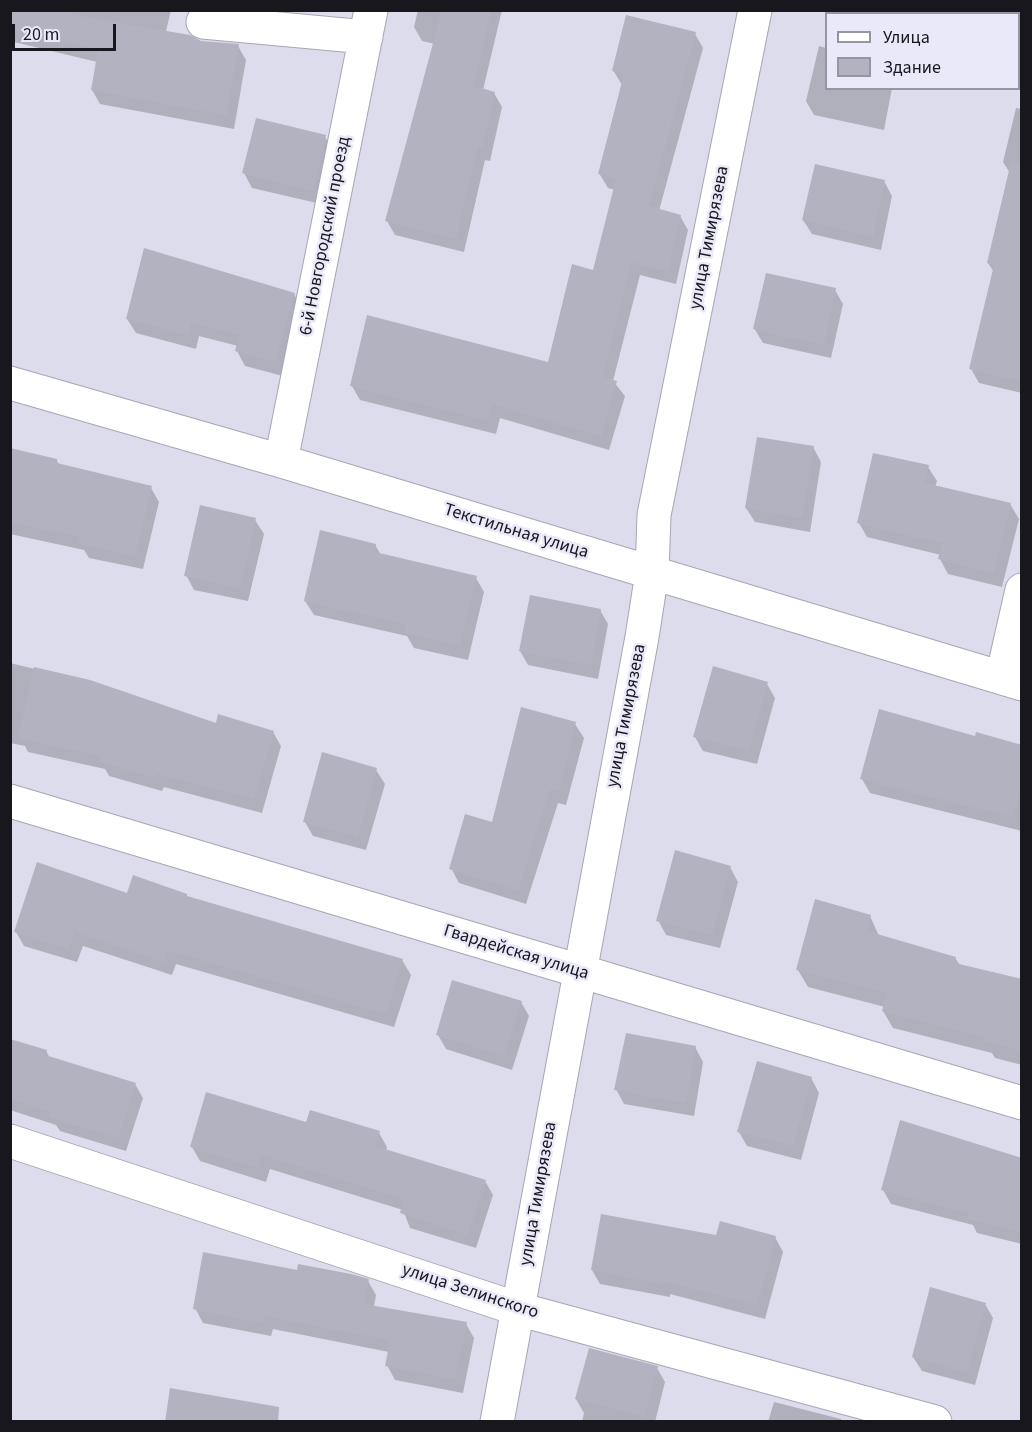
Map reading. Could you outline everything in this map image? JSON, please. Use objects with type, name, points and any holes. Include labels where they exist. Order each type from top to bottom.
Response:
[{"type":"street","name":"улица Тимирязева","points":[[496,1422],[519,1309],[578,972],[652,573],[654,515],[755,10]]},
{"type":"street","points":[[203,22],[368,24]]},
{"type":"street","name":"6-й Новгородский проезд","points":[[281,461],[368,24]]},
{"type":"street","name":"Текстильная улица","points":[[10,383],[281,461],[1012,681]]},
{"type":"street","points":[[1012,681],[1022,590]]},
{"type":"street","name":"Гвардейская улица","points":[[10,801],[1022,1103]]},
{"type":"street","name":"улица Зелинского","points":[[10,1141],[519,1309],[935,1422]]},
{"type":"building","points":[[10,10],[73,10],[72,15],[190,35],[201,41],[239,44],[226,115],[91,90],[98,50],[10,29]]},
{"type":"building","points":[[442,10],[491,10],[474,86],[495,92],[482,147],[478,146],[456,239],[385,221]]},
{"type":"building","points":[[626,15],[696,32],[649,206],[681,215],[668,271],[632,262],[603,377],[617,381],[601,436],[492,404],[488,420],[350,386],[367,315],[548,362],[572,264],[593,270],[616,179],[598,174],[624,74],[612,71]]},
{"type":"building","points":[[256,118],[326,135],[313,191],[242,173]]},
{"type":"building","points":[[1011,162],[1022,164],[1022,381],[969,369],[994,265],[987,263]]},
{"type":"building","points":[[815,164],[885,180],[873,236],[802,220]]},
{"type":"building","points":[[144,248],[295,293],[275,362],[235,351],[239,334],[191,323],[188,335],[126,319]]},
{"type":"building","points":[[766,273],[836,288],[824,345],[753,329]]},
{"type":"building","points":[[757,437],[814,446],[802,518],[745,508]]},
{"type":"building","points":[[10,448],[57,459],[57,463],[152,486],[135,556],[79,544],[80,537],[10,522]]},
{"type":"building","points":[[873,453],[929,465],[925,483],[1011,503],[994,574],[938,559],[942,543],[857,523]]},
{"type":"building","points":[[200,505],[256,518],[240,588],[184,576]]},
{"type":"building","points":[[320,530],[376,544],[375,552],[477,576],[460,646],[404,633],[406,624],[304,601]]},
{"type":"building","points":[[530,595],[601,609],[591,665],[519,651]]},
{"type":"building","points":[[713,666],[768,682],[749,751],[693,737]]},
{"type":"building","points":[[34,667],[90,680],[216,723],[218,714],[274,731],[254,799],[156,773],[155,777],[99,762],[101,756],[18,738]]},
{"type":"building","points":[[521,707],[576,722],[559,791],[550,789],[518,890],[449,869],[465,814],[492,822]]},
{"type":"building","points":[[879,709],[975,736],[976,732],[1022,745],[1022,785],[1013,817],[860,779]]},
{"type":"building","points":[[322,752],[377,768],[358,837],[303,822]]},
{"type":"building","points":[[675,850],[731,866],[712,935],[656,921]]},
{"type":"building","points":[[37,862],[127,893],[133,875],[187,894],[187,896],[403,959],[386,1014],[168,950],[164,962],[75,932],[69,949],[14,932]]},
{"type":"building","points":[[815,899],[871,915],[867,931],[956,957],[955,963],[1022,979],[1022,1051],[984,1041],[984,1037],[882,1011],[887,993],[796,970]]},
{"type":"building","points":[[452,980],[522,1001],[504,1056],[436,1035]]},
{"type":"building","points":[[626,1033],[696,1046],[686,1103],[614,1090]]},
{"type":"building","points":[[10,1039],[47,1050],[45,1055],[136,1083],[118,1138],[50,1117],[51,1112],[10,1099]]},
{"type":"building","points":[[757,1061],[812,1077],[793,1146],[737,1132]]},
{"type":"building","points":[[206,1092],[306,1122],[310,1110],[380,1131],[375,1146],[486,1180],[468,1235],[400,1213],[404,1199],[262,1155],[258,1168],[190,1147]]},
{"type":"building","points":[[900,1120],[1022,1158],[1022,1232],[967,1219],[969,1213],[881,1190]]},
{"type":"building","points":[[601,1214],[716,1235],[720,1221],[776,1236],[757,1305],[662,1281],[662,1284],[591,1270]]},
{"type":"building","points":[[203,1252],[297,1270],[298,1264],[351,1274],[369,1279],[364,1304],[467,1322],[455,1379],[385,1366],[390,1340],[265,1316],[263,1323],[193,1309]]},
{"type":"building","points":[[930,1287],[986,1303],[967,1372],[912,1357]]},
{"type":"building","points":[[589,1348],[658,1366],[645,1417],[575,1399]]},
{"type":"building","points":[[170,1388],[279,1407],[278,1422],[165,1422]]}]
